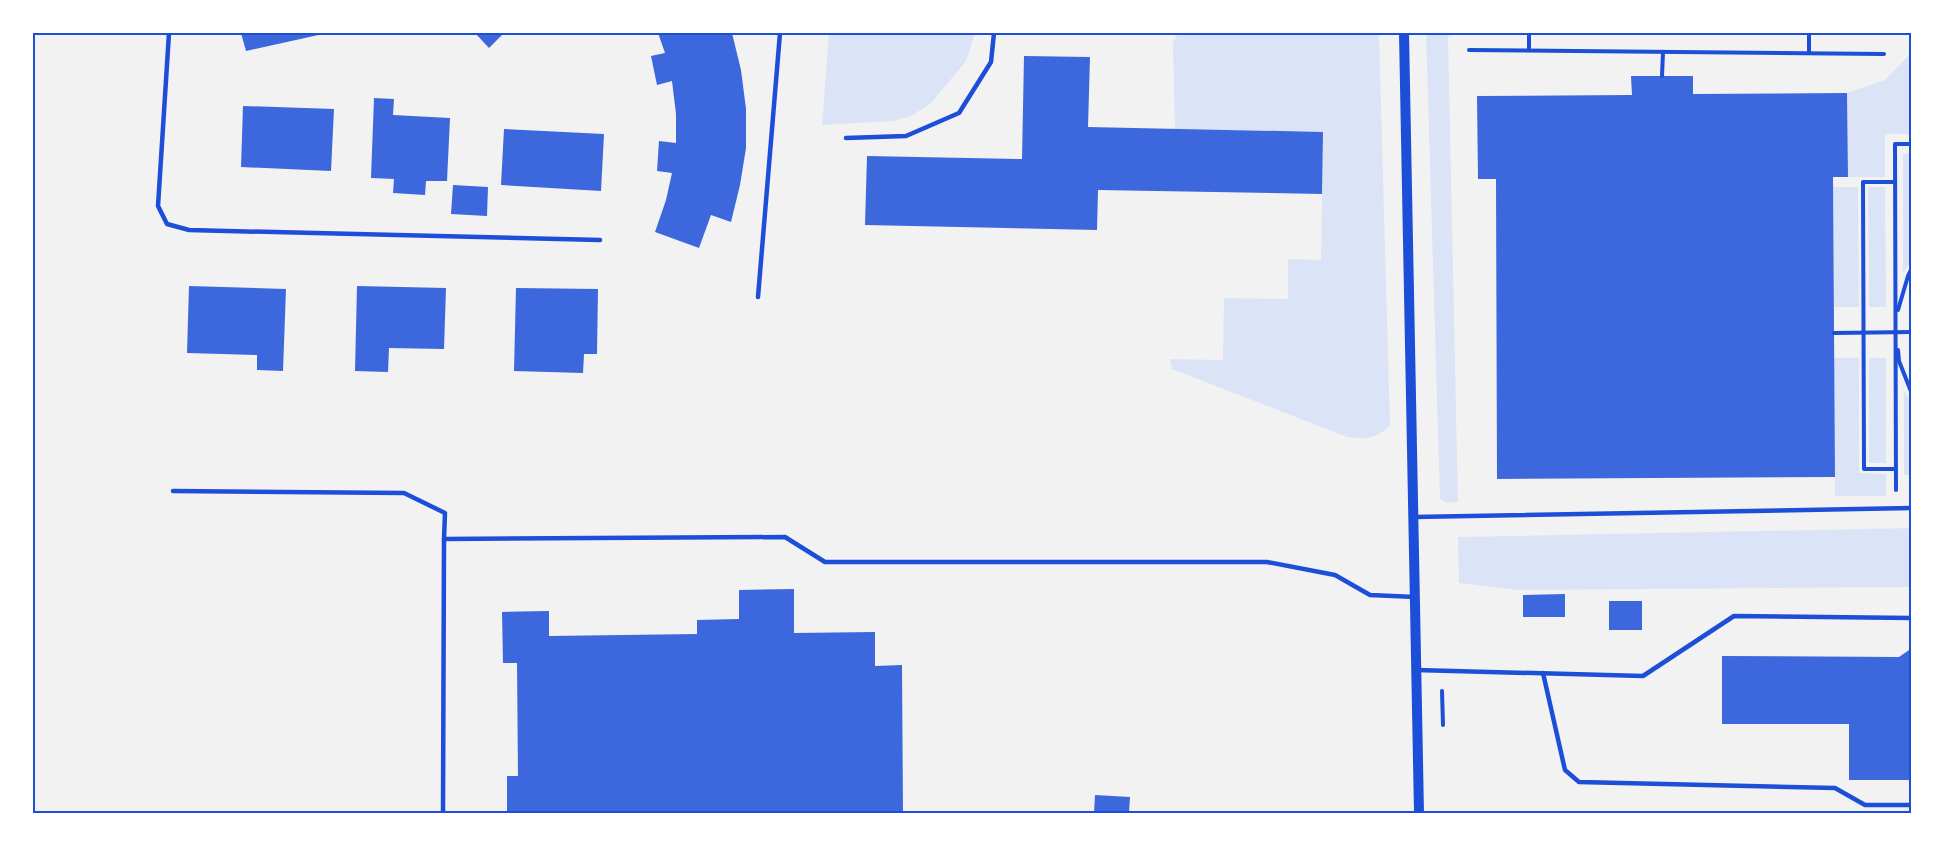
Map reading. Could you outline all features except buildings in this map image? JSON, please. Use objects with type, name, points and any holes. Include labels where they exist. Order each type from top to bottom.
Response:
[{"type":"street","points":[[1404,33],[1419,813]]},
{"type":"lane","points":[[169,33],[158,207],[167,224],[189,230],[600,240]]},
{"type":"lane","points":[[758,297],[780,33]]},
{"type":"lane","points":[[846,138],[906,136],[959,113],[991,62],[994,33]]},
{"type":"lane","points":[[174,491],[404,493],[445,513],[443,813]]},
{"type":"lane","points":[[1414,517],[1912,508]]},
{"type":"lane","points":[[444,539],[785,537],[825,562],[1267,562],[1335,576],[1370,595],[1415,597]]},
{"type":"lane","points":[[1416,670],[1643,676],[1734,616],[1912,618]]},
{"type":"lane","points":[[1543,673],[1565,770],[1579,782],[1835,788],[1865,805],[1912,805]]},
{"type":"path","points":[[1529,33],[1529,51]]},
{"type":"path","points":[[1809,33],[1809,53]]},
{"type":"path","points":[[1469,50],[1884,54]]},
{"type":"path","points":[[1662,76],[1663,52]]},
{"type":"path","points":[[1897,508],[1895,144],[1912,144]]},
{"type":"path","points":[[1896,182],[1863,182],[1864,468],[1896,469]]},
{"type":"path","points":[[1912,268],[1899,303],[1896,332],[1899,361],[1912,394]]},
{"type":"path","points":[[1834,333],[1912,332]]},
{"type":"shaded area","points":[[829,33],[975,33],[966,61],[931,103],[911,116],[894,121],[822,125]]},
{"type":"shaded area","points":[[1178,33],[1379,33],[1390,426],[1375,436],[1347,437],[1172,369],[1170,359],[1223,360],[1224,298],[1288,299],[1288,259],[1321,260],[1323,132],[1175,129],[1173,43]]},
{"type":"shaded area","points":[[1426,33],[1452,33],[1448,37],[1458,502],[1446,503],[1440,498]]},
{"type":"shaded area","points":[[1912,52],[1912,134],[1885,134],[1885,177],[1848,177],[1847,93],[1885,80]]},
{"type":"shaded area","points":[[1903,154],[1912,154],[1912,259],[1903,274]]},
{"type":"shaded area","points":[[1833,187],[1858,187],[1859,307],[1834,307]]},
{"type":"shaded area","points":[[1868,187],[1885,187],[1886,307],[1869,307]]},
{"type":"shaded area","points":[[1834,358],[1859,358],[1859,473],[1886,474],[1886,496],[1835,496]]},
{"type":"shaded area","points":[[1869,358],[1886,358],[1886,463],[1869,463]]},
{"type":"shaded area","points":[[1904,391],[1912,403],[1912,475],[1904,475]]},
{"type":"shaded area","points":[[1912,528],[1912,587],[1517,590],[1459,583],[1458,537]]}]
